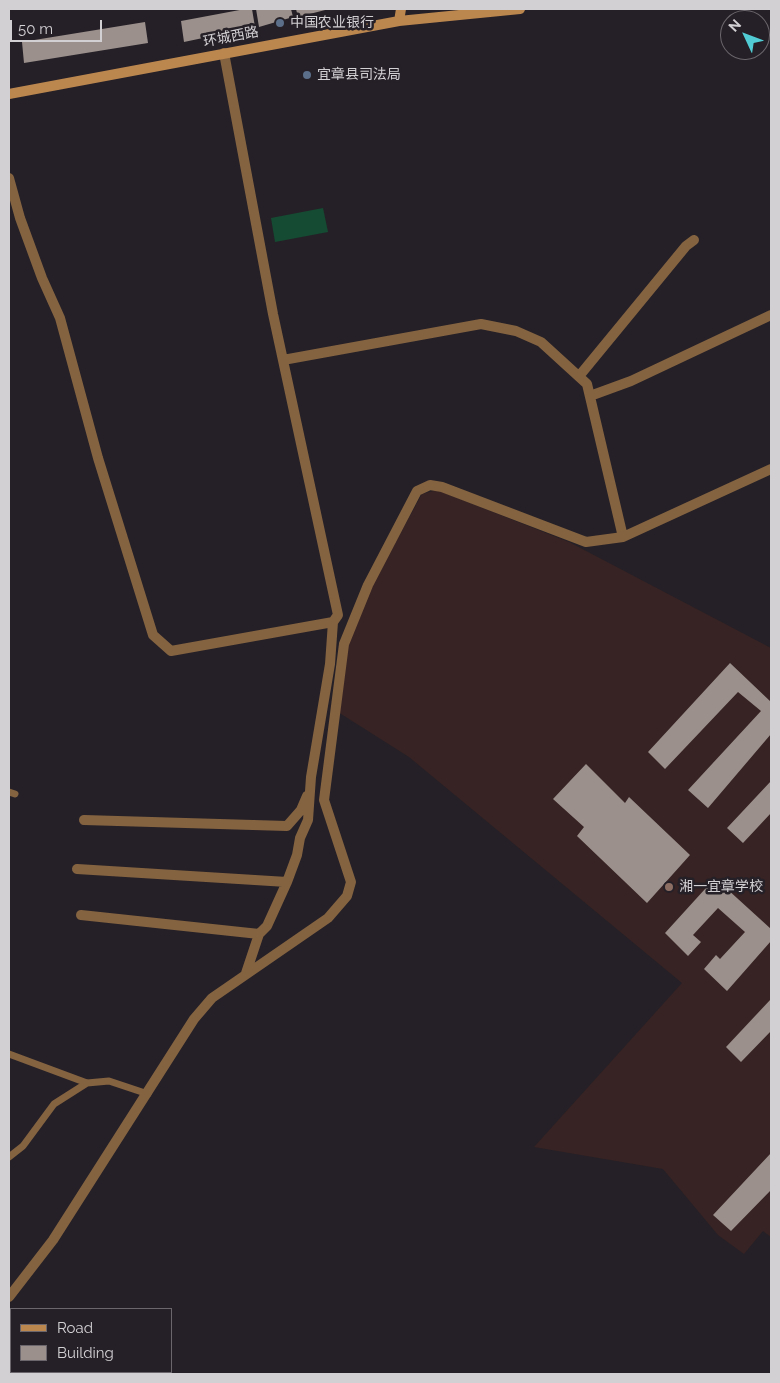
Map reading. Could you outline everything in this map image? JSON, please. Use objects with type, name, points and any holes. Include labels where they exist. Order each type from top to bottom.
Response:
[{"type":"main road","points":[[399,22],[401,9]]},
{"type":"main road","name":"环城西路","points":[[9,94],[399,22],[520,9]]},
{"type":"street","points":[[224,53],[283,360],[338,615],[332,622],[330,664],[310,789],[308,820],[300,838],[297,855],[287,882],[267,926],[260,934],[246,973]]},
{"type":"street","points":[[9,178],[32,252],[60,318],[98,458],[153,636],[171,651],[332,622]]},
{"type":"street","points":[[580,375],[686,246],[694,240]]},
{"type":"street","points":[[590,396],[631,380],[771,315]]},
{"type":"street","points":[[283,360],[481,324],[516,331],[541,342],[580,375],[587,384],[623,537]]},
{"type":"street","points":[[9,1297],[53,1240],[200,1012],[212,998],[246,973],[328,918],[347,896],[351,882],[324,800],[344,644],[368,585],[417,491],[430,485],[442,487],[586,542],[623,537],[771,470]]},
{"type":"street","points":[[84,820],[286,826],[301,810],[310,789]]},
{"type":"street","points":[[76,869],[287,882]]},
{"type":"street","points":[[81,915],[260,934]]},
{"type":"lane","points":[[9,1054],[87,1083],[108,1081],[148,1094]]},
{"type":"lane","points":[[9,1158],[23,1146],[54,1104],[87,1083]]},
{"type":"shaded area","name":"湘一宜章学校","points":[[437,490],[569,542],[771,648],[771,1237],[763,1231],[744,1254],[718,1235],[663,1169],[534,1147],[682,983],[409,757],[338,712],[346,649],[366,596],[422,494]]},
{"type":"green space","points":[[323,208],[328,232],[275,242],[271,218]]},
{"type":"building","points":[[252,9],[255,27],[184,42],[181,21]]},
{"type":"building","points":[[256,9],[291,9],[293,17],[259,27]]},
{"type":"building","points":[[296,9],[329,9],[298,17]]},
{"type":"building","points":[[145,22],[148,43],[24,63],[22,42]]},
{"type":"building","points":[[730,663],[771,702],[771,734],[708,808],[688,790],[761,711],[738,692],[665,769],[648,752]]},
{"type":"building","points":[[586,764],[625,803],[629,797],[690,855],[647,903],[577,836],[584,827],[553,799]]},
{"type":"building","points":[[771,781],[771,813],[743,843],[727,828]]},
{"type":"building","points":[[715,878],[771,929],[771,941],[727,991],[704,969],[716,955],[720,959],[745,932],[718,908],[693,935],[701,942],[688,956],[665,933]]},
{"type":"building","points":[[771,999],[771,1031],[741,1062],[726,1047]]},
{"type":"building","points":[[771,1153],[771,1190],[731,1231],[713,1215]]},
{"type":"place","name":"中国农业银行","points":[[280,23]]},
{"type":"place","name":"宜章县司法局","points":[[307,75]]},
{"type":"place","name":"湘一宜章学校","points":[[669,887]]}]
